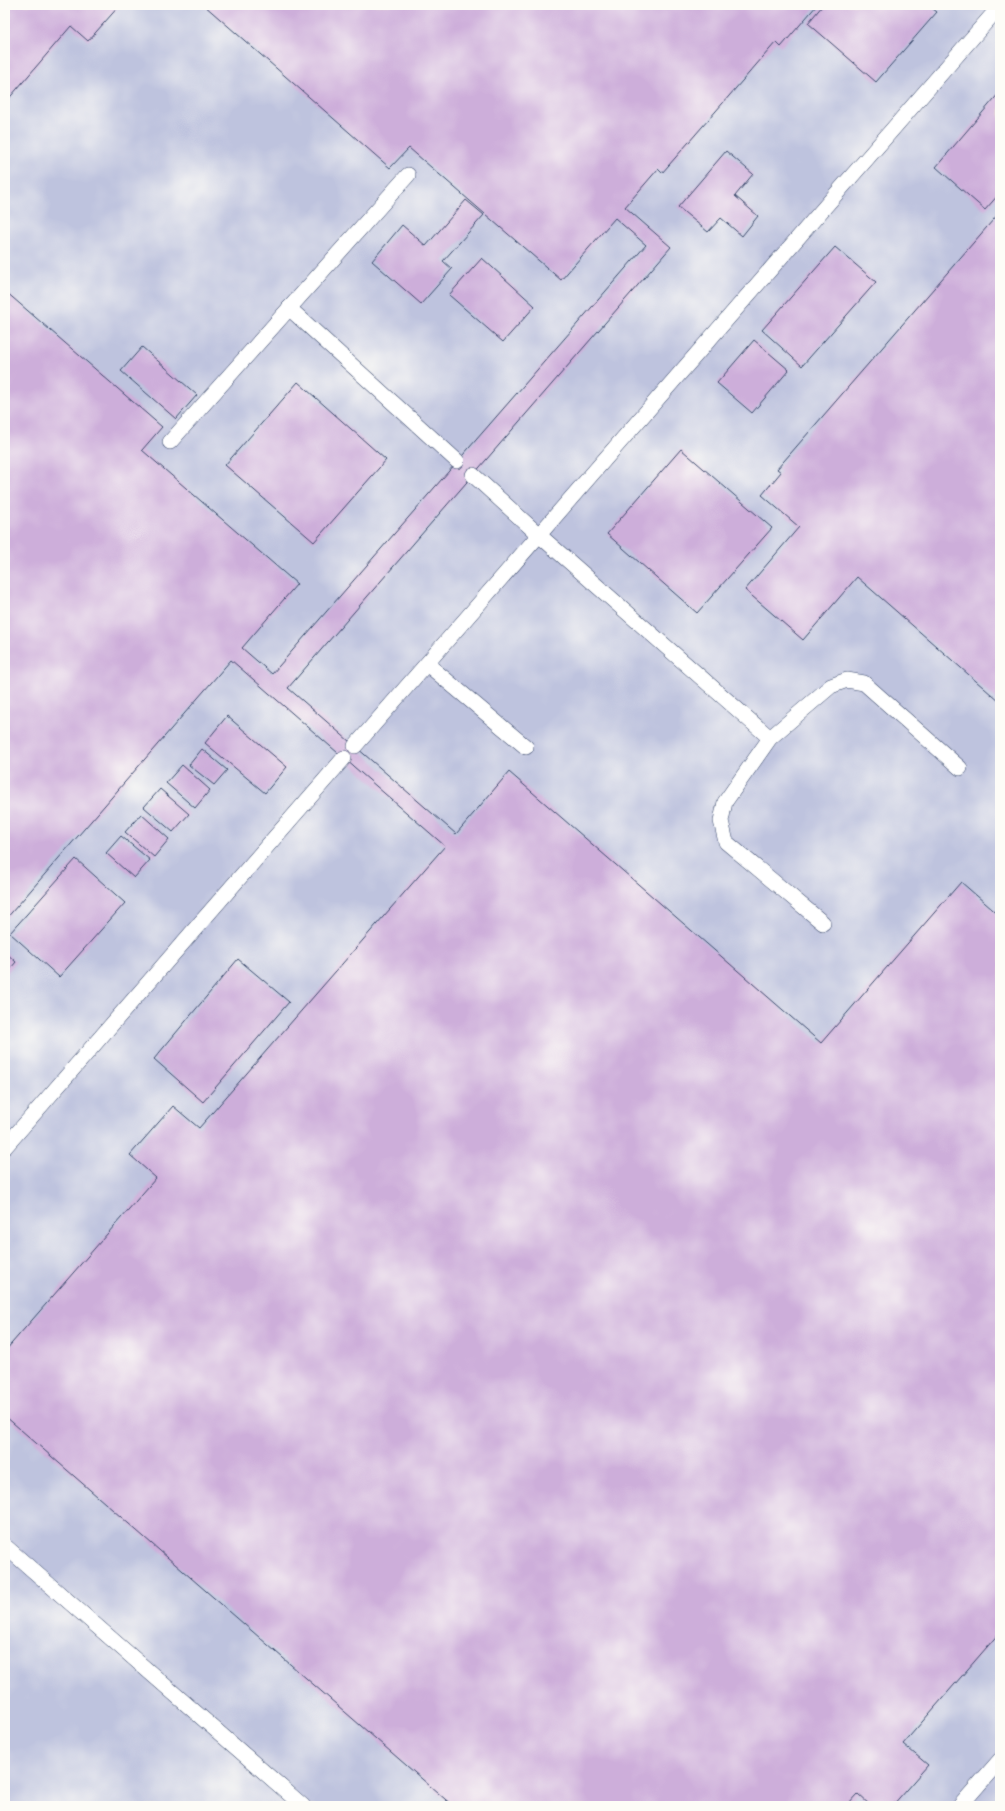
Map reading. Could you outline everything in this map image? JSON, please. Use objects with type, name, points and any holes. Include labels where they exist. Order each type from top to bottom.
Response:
[{"type":"lane","points":[[355,746],[1000,6]]},
{"type":"lane","points":[[170,442],[408,175]]},
{"type":"lane","points":[[289,308],[457,461]]},
{"type":"lane","points":[[473,475],[770,738]]},
{"type":"lane","points":[[427,664],[526,747]]},
{"type":"lane","points":[[823,923],[726,842],[721,821],[726,802],[770,738],[831,686],[847,680],[864,683],[960,768]]},
{"type":"lane","points":[[5,1148],[344,758]]},
{"type":"lane","points":[[5,1546],[303,1806]]},
{"type":"lane","points":[[960,1806],[1000,1760]]},
{"type":"shaded area","points":[[5,5],[1000,5],[1000,1806],[5,1806]]},
{"type":"building","points":[[5,5],[120,5],[88,41],[71,26],[5,103]]},
{"type":"building","points":[[204,5],[817,5],[781,47],[776,42],[662,173],[658,169],[625,207],[671,247],[288,688],[456,834],[509,772],[821,1043],[961,882],[1000,916],[1000,1632],[903,1744],[928,1765],[892,1806],[871,1806],[858,1794],[847,1806],[453,1806],[5,1416],[5,1351],[156,1178],[130,1155],[173,1106],[199,1128],[445,846],[231,660],[5,920],[5,291],[162,427],[142,450],[297,584],[242,648],[272,674],[646,245],[615,218],[561,280],[409,148],[390,168]]},
{"type":"building","points":[[823,5],[928,5],[937,12],[876,82],[808,23]]},
{"type":"building","points":[[1000,92],[1000,193],[985,210],[936,167]]},
{"type":"building","points":[[726,151],[753,174],[735,196],[758,216],[742,236],[721,218],[708,232],[678,207]]},
{"type":"building","points":[[466,200],[484,215],[443,261],[452,269],[421,304],[372,261],[402,225],[426,246]]},
{"type":"building","points":[[1000,212],[1000,702],[857,577],[803,640],[745,590],[799,527],[762,495],[781,472],[777,469]]},
{"type":"building","points":[[835,247],[876,282],[802,366],[762,330]]},
{"type":"building","points":[[482,258],[535,306],[503,342],[449,295]]},
{"type":"building","points":[[754,340],[789,370],[752,413],[717,383]]},
{"type":"building","points":[[142,347],[197,395],[176,419],[121,371]]},
{"type":"building","points":[[298,382],[386,460],[314,542],[225,465]]},
{"type":"building","points":[[681,449],[772,528],[697,613],[607,534]]},
{"type":"building","points":[[227,716],[287,767],[265,793],[205,743]]},
{"type":"building","points":[[202,749],[227,770],[214,785],[189,765]]},
{"type":"building","points":[[182,765],[210,790],[195,808],[166,783]]},
{"type":"building","points":[[160,789],[189,814],[173,832],[144,807]]},
{"type":"building","points":[[141,814],[169,839],[154,857],[125,832]]},
{"type":"building","points":[[121,836],[150,860],[134,878],[106,853]]},
{"type":"building","points":[[76,859],[125,903],[59,977],[10,933]]},
{"type":"building","points":[[5,952],[16,962],[5,975]]},
{"type":"building","points":[[238,959],[289,1002],[203,1102],[154,1059]]}]
